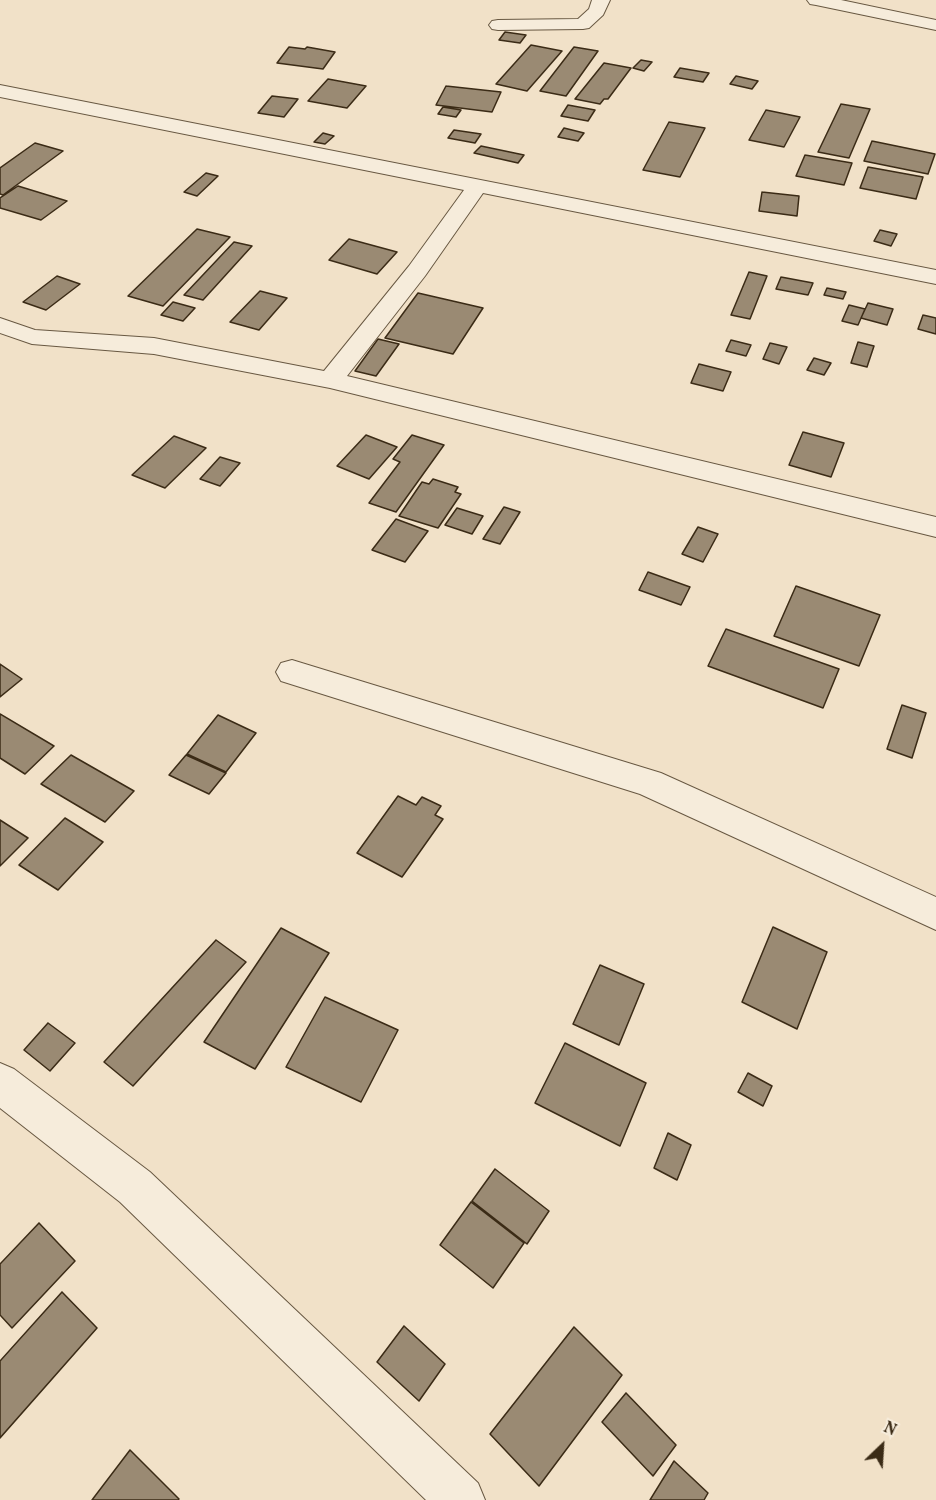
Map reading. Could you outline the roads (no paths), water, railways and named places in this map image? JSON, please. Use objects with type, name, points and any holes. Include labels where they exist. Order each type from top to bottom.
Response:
[{"type":"street","points":[[498,25],[583,24],[597,11],[601,0]]},
{"type":"street","points":[[816,0],[936,25]]},
{"type":"street","points":[[0,91],[936,277]]},
{"type":"street","points":[[330,380],[417,271],[478,186]]},
{"type":"street","points":[[0,325],[32,337],[154,346],[330,380],[936,527]]},
{"type":"street","points":[[292,672],[649,783],[936,914]]},
{"type":"street","points":[[0,1083],[135,1188],[461,1500]]}]
